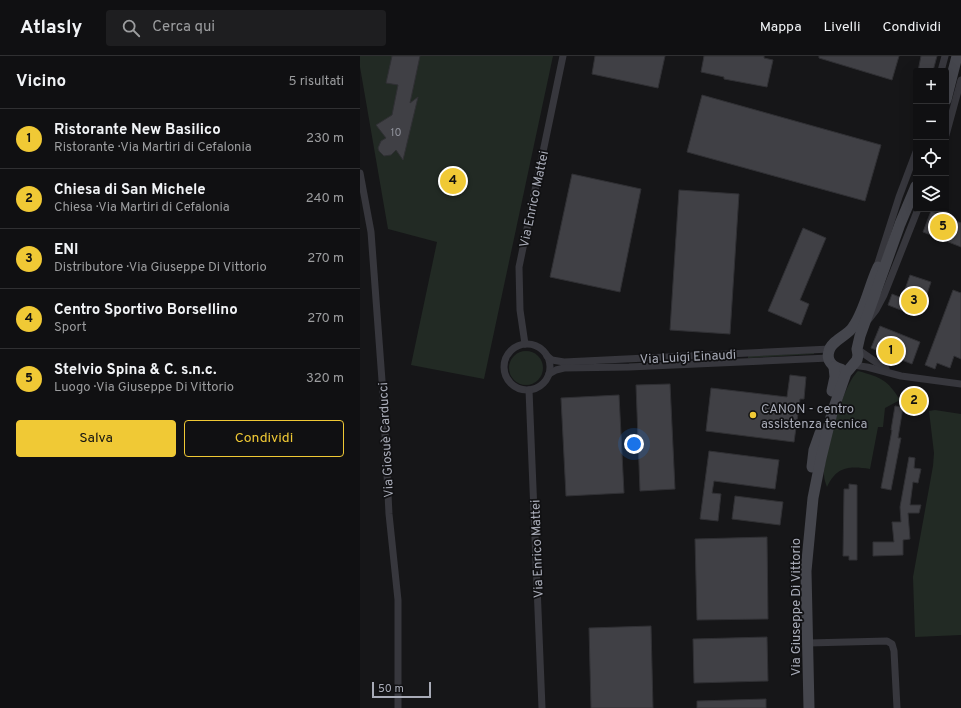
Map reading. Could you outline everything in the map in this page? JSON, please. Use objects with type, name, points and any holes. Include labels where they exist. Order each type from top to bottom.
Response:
[{"type":"main road","points":[[950,103],[957,56]]},
{"type":"main road","name":"Via Giuseppe Di Vittorio","points":[[809,708],[806,571],[813,498],[822,450],[841,384],[858,358],[857,349],[865,323],[900,224],[913,193]]},
{"type":"main road","name":"Via Giuseppe Di Vittorio","points":[[802,708],[800,567],[802,539],[814,450],[834,384],[835,374],[832,354],[856,322],[874,274],[900,224]]},
{"type":"main road","points":[[851,367],[840,369],[832,354],[843,340],[853,344],[857,349]]},
{"type":"street","name":"Via Enrico Mattei","points":[[525,344],[520,310],[519,267],[563,56]]},
{"type":"street","points":[[942,68],[945,56]]},
{"type":"street","points":[[950,103],[961,80]]},
{"type":"street","points":[[950,103],[961,92]]},
{"type":"street","name":"Via Giuseppe Di Vittorio","points":[[874,274],[899,197],[913,160]]},
{"type":"street","name":"Via Giosuè Carducci","points":[[360,173],[371,232],[383,394],[389,514],[398,600],[398,708]]},
{"type":"street","name":"Via Giuseppe Di Vittorio","points":[[865,323],[876,310],[884,295],[917,212]]},
{"type":"street","points":[[525,344],[538,347],[547,356],[549,362],[549,374],[542,385],[529,390],[522,390],[515,387],[505,376],[504,362],[507,355],[518,346],[525,344]]},
{"type":"street","points":[[857,349],[895,374]]},
{"type":"street","name":"Via Luigi Einaudi","points":[[547,356],[552,360],[564,362],[832,354]]},
{"type":"street","name":"Via Luigi Einaudi","points":[[549,374],[564,368],[629,367],[832,354]]},
{"type":"street","points":[[851,367],[873,368],[895,374],[961,384]]},
{"type":"street","name":"Via Enrico Mattei","points":[[529,390],[542,708]]},
{"type":"street","points":[[808,643],[887,641],[892,644],[894,651],[897,708]]},
{"type":"shaded area","points":[[360,56],[553,56],[484,379],[411,365],[437,242],[388,229],[360,67]]},
{"type":"shaded area","points":[[523,351],[529,351],[533,352],[540,358],[543,368],[542,375],[536,382],[529,385],[523,385],[519,384],[512,378],[509,371],[509,365],[510,361],[516,354]]},
{"type":"shaded area","points":[[814,354],[748,358],[748,356]]},
{"type":"shaded area","points":[[858,371],[883,380],[896,393],[900,400],[885,408],[883,427],[878,427],[870,469],[850,468],[839,471],[827,487],[824,475],[825,465],[835,420],[846,390]]},
{"type":"shaded area","points":[[935,410],[961,414],[961,635],[915,637],[913,577],[933,466],[934,453],[929,411]]},
{"type":"building","points":[[392,56],[420,56],[410,103],[418,97],[403,160],[396,150],[391,155],[384,156],[378,148],[381,141],[386,138],[376,125],[392,115],[398,85],[386,83]]},
{"type":"building","points":[[595,56],[665,56],[658,88],[592,74]]},
{"type":"building","points":[[704,56],[764,56],[764,58],[773,60],[767,87],[724,79],[724,77],[701,72]]},
{"type":"building","points":[[819,56],[899,56],[892,80],[819,58]]},
{"type":"building","points":[[921,56],[937,56],[934,68],[919,68]]},
{"type":"building","points":[[702,95],[881,145],[865,201],[687,152]]},
{"type":"building","points":[[572,174],[641,189],[620,292],[550,277]]},
{"type":"building","points":[[679,190],[739,194],[730,334],[670,330]]},
{"type":"building","points":[[931,212],[934,212],[961,223],[961,247],[923,232]]},
{"type":"building","points":[[803,228],[826,238],[800,300],[809,304],[801,325],[768,311]]},
{"type":"building","points":[[910,275],[931,282],[927,294],[924,293],[916,316],[888,305],[892,294],[902,298]]},
{"type":"building","points":[[953,290],[961,293],[961,359],[954,356],[950,368],[937,363],[935,369],[925,365]]},
{"type":"building","points":[[880,326],[920,342],[912,364],[871,348]]},
{"type":"building","name":"CANON - centro assistenza tecnica","points":[[790,375],[806,377],[804,399],[800,399],[794,442],[706,431],[711,388],[787,397]]},
{"type":"building","points":[[670,384],[675,489],[640,491],[636,385]]},
{"type":"building","points":[[910,393],[913,395],[916,394],[920,406],[912,408],[908,397]]},
{"type":"building","points":[[619,395],[624,493],[566,496],[561,398]]},
{"type":"building","points":[[895,406],[903,407],[898,438],[901,438],[891,490],[881,488]]},
{"type":"building","points":[[709,451],[779,460],[775,489],[714,481],[712,493],[721,494],[718,521],[700,519]]},
{"type":"building","points":[[909,457],[915,458],[914,468],[921,469],[918,483],[913,482],[910,505],[921,505],[919,513],[908,513],[910,539],[903,540],[903,555],[873,556],[873,542],[894,542],[892,522],[901,522],[900,507]]},
{"type":"building","points":[[849,484],[857,485],[857,560],[849,560],[849,556],[843,556],[844,489],[849,489]]},
{"type":"building","points":[[735,496],[783,502],[780,525],[732,519]]},
{"type":"building","points":[[767,537],[768,619],[697,620],[695,539]]},
{"type":"building","points":[[651,626],[653,708],[591,708],[589,628]]},
{"type":"building","points":[[767,637],[768,681],[694,683],[693,639]]},
{"type":"building","points":[[766,699],[766,708],[697,708],[697,701]]},
{"type":"place","name":"Centro Sportivo Borsellino","points":[[453,181]]},
{"type":"place","name":"Stelvio Spina & C. s.n.c.","points":[[943,227]]},
{"type":"place","name":"ENI","points":[[914,301]]},
{"type":"place","name":"Ristorante New Basilico","points":[[891,351]]},
{"type":"place","name":"Chiesa di San Michele","points":[[914,401]]},
{"type":"place","name":"CANON - centro assistenza tecnica","points":[[753,415]]}]
